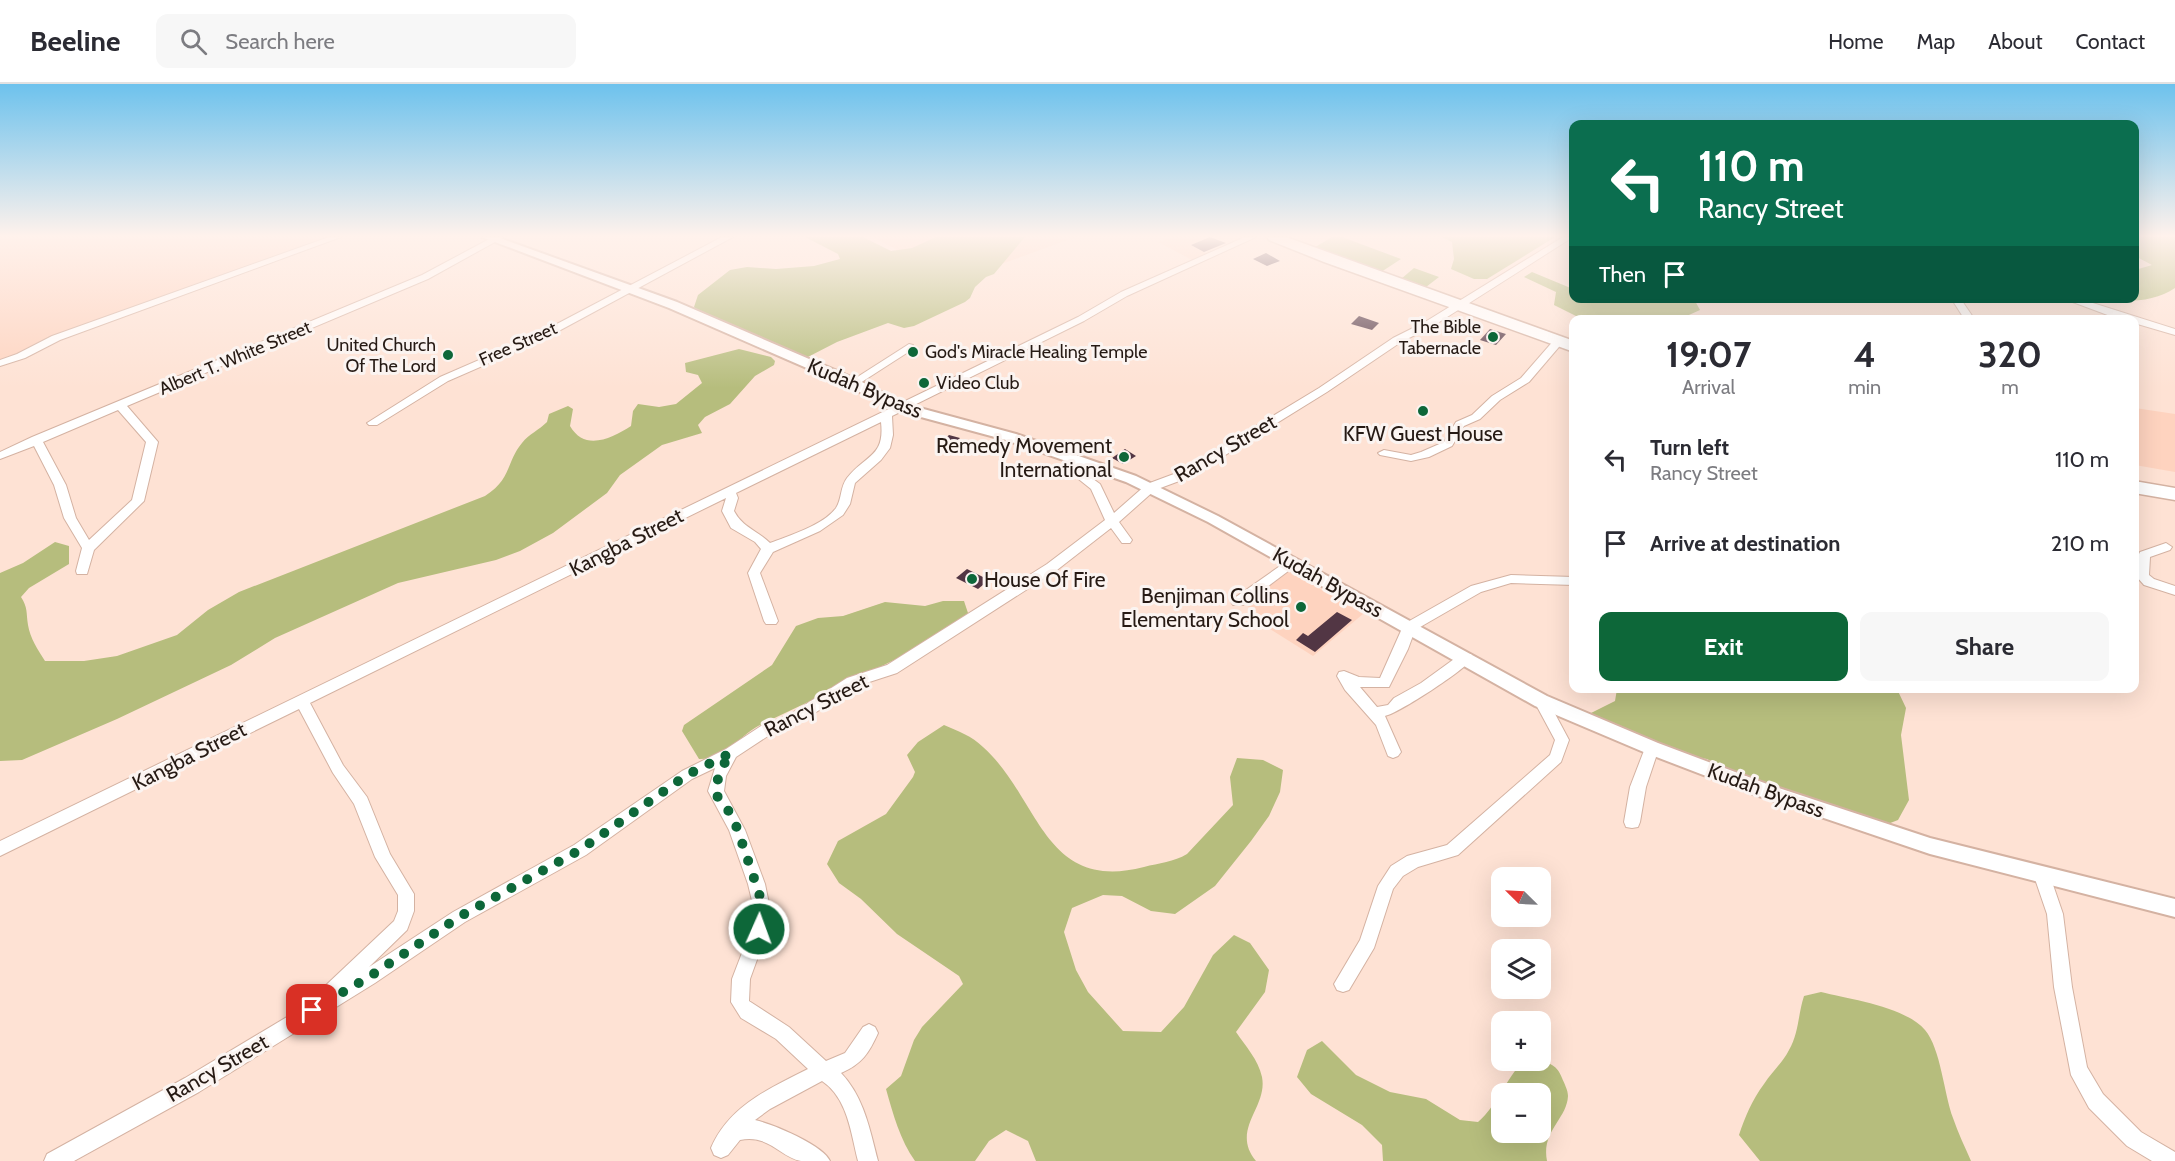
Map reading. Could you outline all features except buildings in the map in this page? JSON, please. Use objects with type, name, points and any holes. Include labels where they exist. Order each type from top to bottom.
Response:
[{"type":"highway","points":[[1409,287],[1566,344]]},
{"type":"highway","points":[[2139,486],[2175,494]]},
{"type":"street","points":[[0,363],[21,356],[56,338],[197,287]]},
{"type":"street","name":"Albert T. White Street","points":[[0,456],[401,287]]},
{"type":"street","name":"Kudah Bypass","points":[[625,287],[853,382],[893,410],[1011,438],[1071,457],[1151,487],[1265,547],[1540,701],[1652,748],[1760,789],[1930,846],[2175,908]]},
{"type":"street","name":"Free Street","points":[[373,423],[444,379],[538,338],[637,287]]},
{"type":"street","name":"Kangba Street","points":[[0,849],[1081,319],[1139,287]]},
{"type":"street","name":"Rancy Street","points":[[54,1161],[180,1089],[192,1085],[369,977],[459,917],[580,850],[687,775],[731,753],[766,730],[794,719],[852,682],[892,669],[1052,567],[1112,521],[1151,487],[1186,474],[1329,386],[1397,340],[1489,287]]},
{"type":"street","points":[[2081,303],[2118,315]]},
{"type":"street","points":[[2139,322],[2175,332]]},
{"type":"street","points":[[1384,453],[1411,458],[1425,455],[1448,444],[1460,424],[1476,417],[1496,398],[1521,384],[1566,344]]},
{"type":"street","points":[[853,382],[909,347]]},
{"type":"street","points":[[82,571],[88,548],[138,501],[152,442],[120,405]]},
{"type":"street","points":[[771,621],[766,614],[754,573],[768,549],[812,529],[837,514],[846,501],[846,488],[850,481],[875,459],[888,442],[893,410]]},
{"type":"street","points":[[36,439],[60,485],[70,518],[88,548]]},
{"type":"street","points":[[1071,457],[1072,469],[1092,482],[1101,493],[1112,521],[1126,540]]},
{"type":"street","points":[[729,491],[732,498],[728,510],[735,525],[759,539],[768,549]]},
{"type":"street","points":[[2166,547],[2145,554],[2141,560],[2142,576],[2149,582],[2175,591]]},
{"type":"street","points":[[1238,603],[1290,563]]},
{"type":"street","points":[[1393,752],[1382,722],[1344,676],[1358,682],[1384,683],[1397,656],[1404,648],[1409,627],[1476,589],[1526,579],[1569,580]]},
{"type":"street","points":[[1376,715],[1379,712],[1393,709],[1400,699],[1418,693],[1441,674],[1466,658]]},
{"type":"street","points":[[302,700],[339,769],[361,801],[383,857],[406,894],[406,911],[401,926],[312,1010]]},
{"type":"street","points":[[1343,984],[1368,943],[1386,886],[1396,871],[1413,861],[1452,850],[1556,758],[1562,740],[1540,701]]},
{"type":"street","points":[[1632,822],[1638,787],[1652,748]]},
{"type":"street","points":[[731,753],[722,767],[715,788],[718,798],[726,806],[737,828],[763,911],[745,967],[740,1002],[745,1011],[770,1024],[824,1071],[833,1075],[843,1087],[857,1121],[868,1161]]},
{"type":"street","points":[[2042,876],[2055,914],[2063,987],[2078,1069],[2096,1101],[2134,1139],[2171,1161]]},
{"type":"street","points":[[722,1148],[748,1113],[763,1102],[852,1059],[869,1033]]},
{"type":"street","points":[[734,1131],[752,1129],[767,1133],[820,1161]]},
{"type":"shaded area","points":[[0,287],[197,287],[0,361]]},
{"type":"shaded area","points":[[2139,409],[2175,414],[2175,472],[2139,466]]},
{"type":"shaded area","name":"Benjiman Collins Elementary School","points":[[1285,568],[1363,614],[1313,656],[1251,617],[1257,612],[1241,602]]},
{"type":"green space","points":[[708,287],[975,287],[970,298],[965,302],[914,326],[904,328],[888,323],[837,342],[802,360],[699,315],[694,307],[698,295]]},
{"type":"green space","points":[[1546,287],[1569,287],[1569,303],[1696,303],[1700,310],[1689,315],[1574,315],[1554,305],[1556,292]]},
{"type":"green space","points":[[2139,287],[2175,287],[2167,293],[2140,300]]},
{"type":"green space","points":[[739,349],[771,357],[775,361],[774,365],[755,376],[730,404],[705,417],[698,425],[702,433],[662,445],[620,475],[607,493],[553,533],[520,551],[496,560],[398,583],[275,638],[231,665],[117,719],[22,760],[0,761],[0,573],[23,563],[55,542],[69,546],[69,564],[29,588],[21,597],[26,607],[29,630],[35,644],[45,661],[84,661],[117,656],[177,635],[208,610],[239,592],[485,496],[500,483],[517,450],[528,437],[547,422],[549,414],[568,406],[573,409],[570,426],[583,439],[591,441],[616,435],[631,426],[633,411],[638,404],[659,407],[676,404],[702,383],[698,375],[686,372],[685,363]]},
{"type":"green space","points":[[943,601],[964,601],[968,613],[929,642],[754,728],[716,755],[699,759],[682,731],[684,725],[772,665],[796,626],[818,618],[843,616],[885,602],[925,606]]},
{"type":"green space","points":[[1616,693],[1899,693],[1906,708],[1901,735],[1909,800],[1898,820],[1880,827],[1728,770],[1707,759],[1687,756],[1608,723],[1591,713],[1615,701]]},
{"type":"green space","points":[[944,725],[970,737],[983,747],[1002,768],[1047,836],[1064,854],[1084,866],[1110,871],[1144,867],[1177,859],[1187,854],[1233,805],[1230,777],[1237,758],[1263,760],[1283,770],[1280,792],[1269,816],[1215,886],[1175,914],[1151,911],[1122,896],[1103,895],[1072,908],[1064,932],[1076,970],[1088,992],[1123,1031],[1161,1032],[1184,1007],[1213,955],[1234,935],[1250,943],[1269,970],[1265,992],[1236,1032],[1255,1059],[1262,1077],[1260,1099],[1248,1129],[1247,1139],[1249,1149],[1256,1161],[1036,1161],[1028,1141],[1006,1130],[989,1141],[975,1161],[915,1161],[901,1136],[886,1089],[901,1076],[914,1040],[922,1027],[963,984],[959,976],[897,934],[861,899],[839,883],[827,864],[838,841],[886,814],[915,772],[907,755],[918,742]]},
{"type":"green space","points":[[1821,992],[1861,1001],[1905,1015],[1925,1030],[1935,1048],[1953,1118],[1971,1161],[1760,1161],[1739,1135],[1741,1128],[1756,1096],[1784,1059],[1792,1044],[1804,996]]},
{"type":"green space","points":[[1322,1041],[1356,1075],[1390,1092],[1426,1099],[1460,1120],[1478,1122],[1491,1108],[1491,1143],[1548,1143],[1547,1161],[1383,1161],[1382,1145],[1362,1125],[1311,1094],[1297,1077],[1307,1050]]},
{"type":"green space","points":[[1551,1064],[1556,1068],[1568,1096],[1563,1112],[1551,1133],[1551,1083],[1507,1083],[1515,1071],[1551,1071]]},
{"type":"place","name":"The Bible Tabernacle","points":[[1493,337]]},
{"type":"place","name":"God's Miracle Healing Temple","points":[[913,352]]},
{"type":"place","name":"United Church Of The Lord","points":[[448,355]]},
{"type":"place","name":"Video Club","points":[[924,383]]},
{"type":"place","name":"KFW Guest House","points":[[1423,411]]},
{"type":"place","name":"Remedy Movement International","points":[[1124,457]]},
{"type":"place","name":"House Of Fire","points":[[972,579]]},
{"type":"place","name":"Benjiman Collins Elementary School","points":[[1301,607]]},
{"type":"route","points":[[312,1010],[369,977],[459,917],[580,850],[687,775],[731,753],[722,767],[715,788],[718,798],[726,806],[737,828],[740,843],[759,893],[763,911],[759,929]]}]
